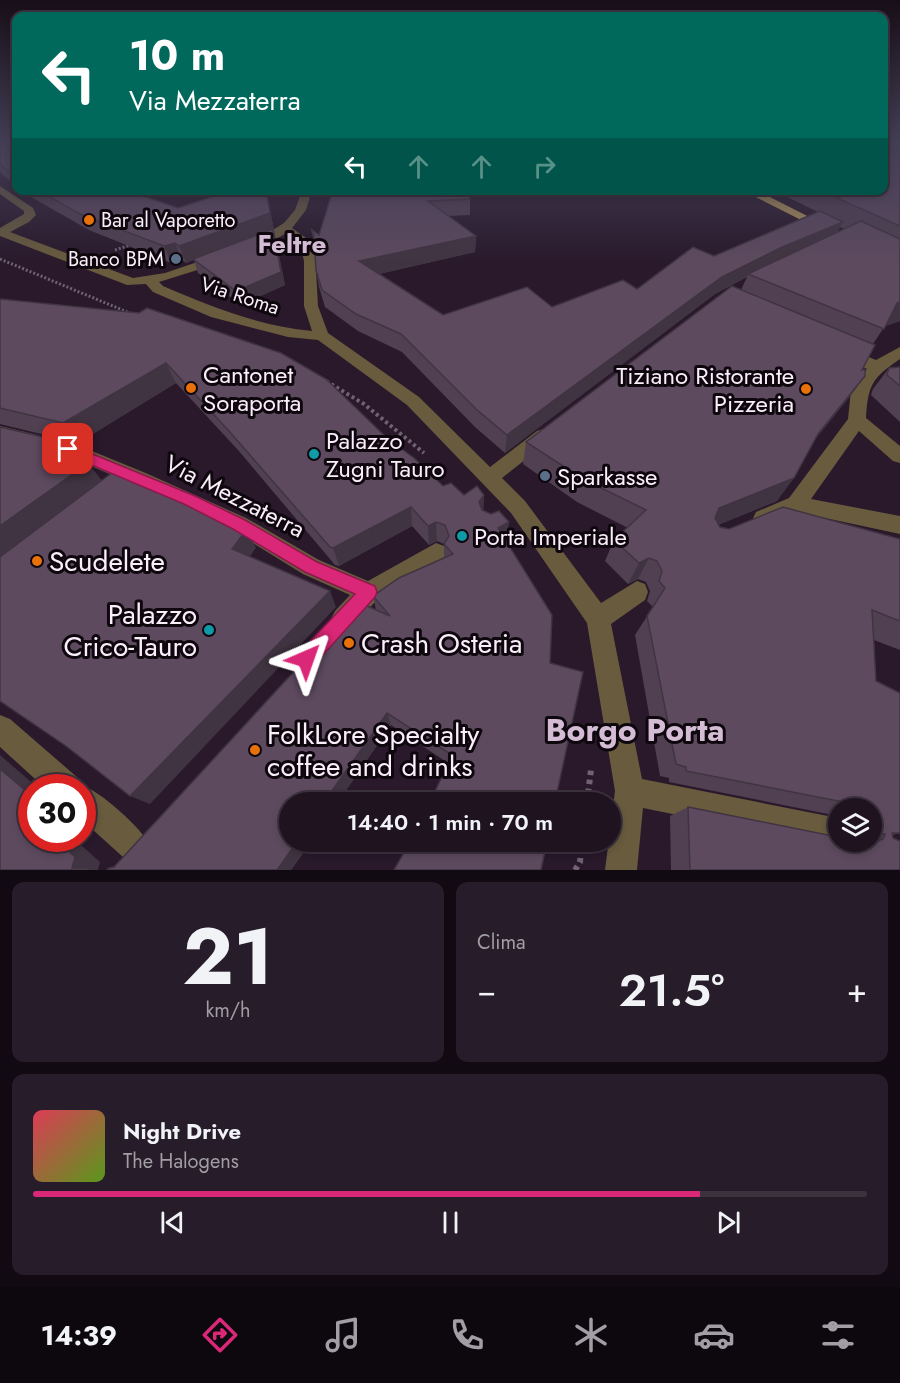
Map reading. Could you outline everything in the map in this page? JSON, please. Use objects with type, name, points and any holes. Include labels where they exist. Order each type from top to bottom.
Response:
[{"type":"main road","points":[[761,195],[837,233]]},
{"type":"street","name":"Via Roma","points":[[0,189],[29,210],[30,215],[25,220],[0,232]]},
{"type":"street","points":[[306,195],[293,222],[286,230],[300,235],[310,250],[310,304],[322,336],[413,401],[495,482],[509,512],[598,619],[630,791],[621,870]]},
{"type":"street","name":"Via Roma","points":[[0,232],[132,282],[150,281],[187,271],[286,230]]},
{"type":"street","name":"Via Roma","points":[[150,281],[158,289],[216,314],[267,330],[322,336]]},
{"type":"street","points":[[828,345],[877,366]]},
{"type":"street","points":[[745,525],[796,504],[857,420],[859,390],[877,366],[900,352]]},
{"type":"street","points":[[857,420],[900,456]]},
{"type":"street","points":[[495,482],[555,427]]},
{"type":"street","name":"Via Mezzaterra","points":[[4,434],[68,449],[130,475],[219,515],[311,567],[369,592]]},
{"type":"street","points":[[112,489],[130,475]]},
{"type":"street","points":[[796,504],[900,525]]},
{"type":"street","points":[[328,636],[369,592],[436,553]]},
{"type":"street","points":[[598,619],[637,592]]},
{"type":"street","points":[[0,729],[52,774]]},
{"type":"street","points":[[630,791],[828,831]]},
{"type":"street","points":[[96,812],[135,845]]},
{"type":"path","points":[[0,259],[138,316]]},
{"type":"path","points":[[318,377],[364,404],[428,457]]},
{"type":"path","points":[[588,792],[592,759]]},
{"type":"path","points":[[575,870],[580,862],[581,852]]},
{"type":"building","points":[[888,182],[900,182],[900,226],[837,198],[844,196],[842,195],[888,195]]},
{"type":"building","points":[[47,195],[140,195],[178,208],[218,195],[266,195],[270,213],[179,246],[175,243],[164,246],[80,214]]},
{"type":"building","points":[[331,195],[468,195],[470,199],[428,201],[476,236],[359,261],[443,315],[527,287],[552,307],[623,280],[637,289],[693,247],[714,256],[820,211],[843,222],[780,248],[722,277],[507,435],[476,409],[401,334],[356,314],[322,290],[316,270],[314,235],[311,229],[319,235]]},
{"type":"building","points":[[861,221],[900,239],[900,302],[897,303],[884,329],[748,274]]},
{"type":"building","points":[[273,229],[281,272],[236,291],[193,259]]},
{"type":"building","points":[[732,286],[875,345],[862,370],[865,369],[865,376],[818,434],[794,478],[719,508],[715,518],[720,527],[729,529],[783,507],[900,539],[900,621],[872,610],[876,681],[900,693],[900,833],[892,833],[893,838],[900,841],[900,870],[690,870],[688,807],[828,835],[828,852],[882,852],[882,839],[885,834],[882,834],[882,798],[828,799],[686,771],[686,767],[676,764],[647,616],[665,588],[659,581],[662,571],[657,561],[649,558],[639,563],[614,540],[646,510],[583,479],[526,442]]},
{"type":"building","points":[[0,299],[139,313],[147,308],[281,353],[326,379],[388,439],[414,458],[443,486],[451,483],[464,495],[477,486],[484,495],[479,502],[482,510],[491,514],[499,511],[509,522],[498,528],[552,615],[550,663],[583,672],[557,792],[435,792],[452,755],[387,713],[331,792],[279,792],[279,852],[290,852],[277,870],[107,870],[114,867],[358,602],[390,616],[373,596],[399,578],[453,554],[444,544],[449,536],[445,525],[436,522],[428,526],[411,507],[333,548],[330,547],[166,363],[63,423],[0,408]]},
{"type":"building","points":[[900,367],[900,386],[887,375],[889,368]]},
{"type":"building","points":[[0,427],[43,437],[88,463],[0,526]]},
{"type":"building","name":"Palazzo Crico-Tauro","points":[[113,472],[241,525],[247,529],[232,549],[330,591],[130,796],[66,746],[0,701],[0,557]]},
{"type":"building","points":[[0,769],[18,784],[18,852],[69,852],[75,857],[72,868],[91,870],[0,870]]},
{"type":"building","points":[[404,852],[545,852],[541,870],[394,870]]},
{"type":"place","name":"Bar al Vaporetto","points":[[89,220]]},
{"type":"place","name":"Banco BPM","points":[[176,259]]},
{"type":"place","name":"Cantonet Soraporta","points":[[191,388]]},
{"type":"place","name":"Tiziano Ristorante Pizzeria","points":[[806,389]]},
{"type":"place","name":"Palazzo Zugni Tauro","points":[[314,454]]},
{"type":"place","name":"Sparkasse","points":[[545,476]]},
{"type":"place","name":"Porta Imperiale","points":[[462,536]]},
{"type":"place","name":"Scudelete","points":[[37,561]]},
{"type":"place","name":"Palazzo Crico-Tauro","points":[[209,630]]},
{"type":"place","name":"Crash Osteria","points":[[349,643]]},
{"type":"place","name":"FolkLore Specialty coffee and drinks","points":[[255,750]]},
{"type":"district","name":"Feltre","points":[[292,244]]},
{"type":"district","name":"Borgo Porta","points":[[635,730]]},
{"type":"route","points":[[68,449],[189,500],[239,524],[311,567],[369,592],[306,659]]}]
